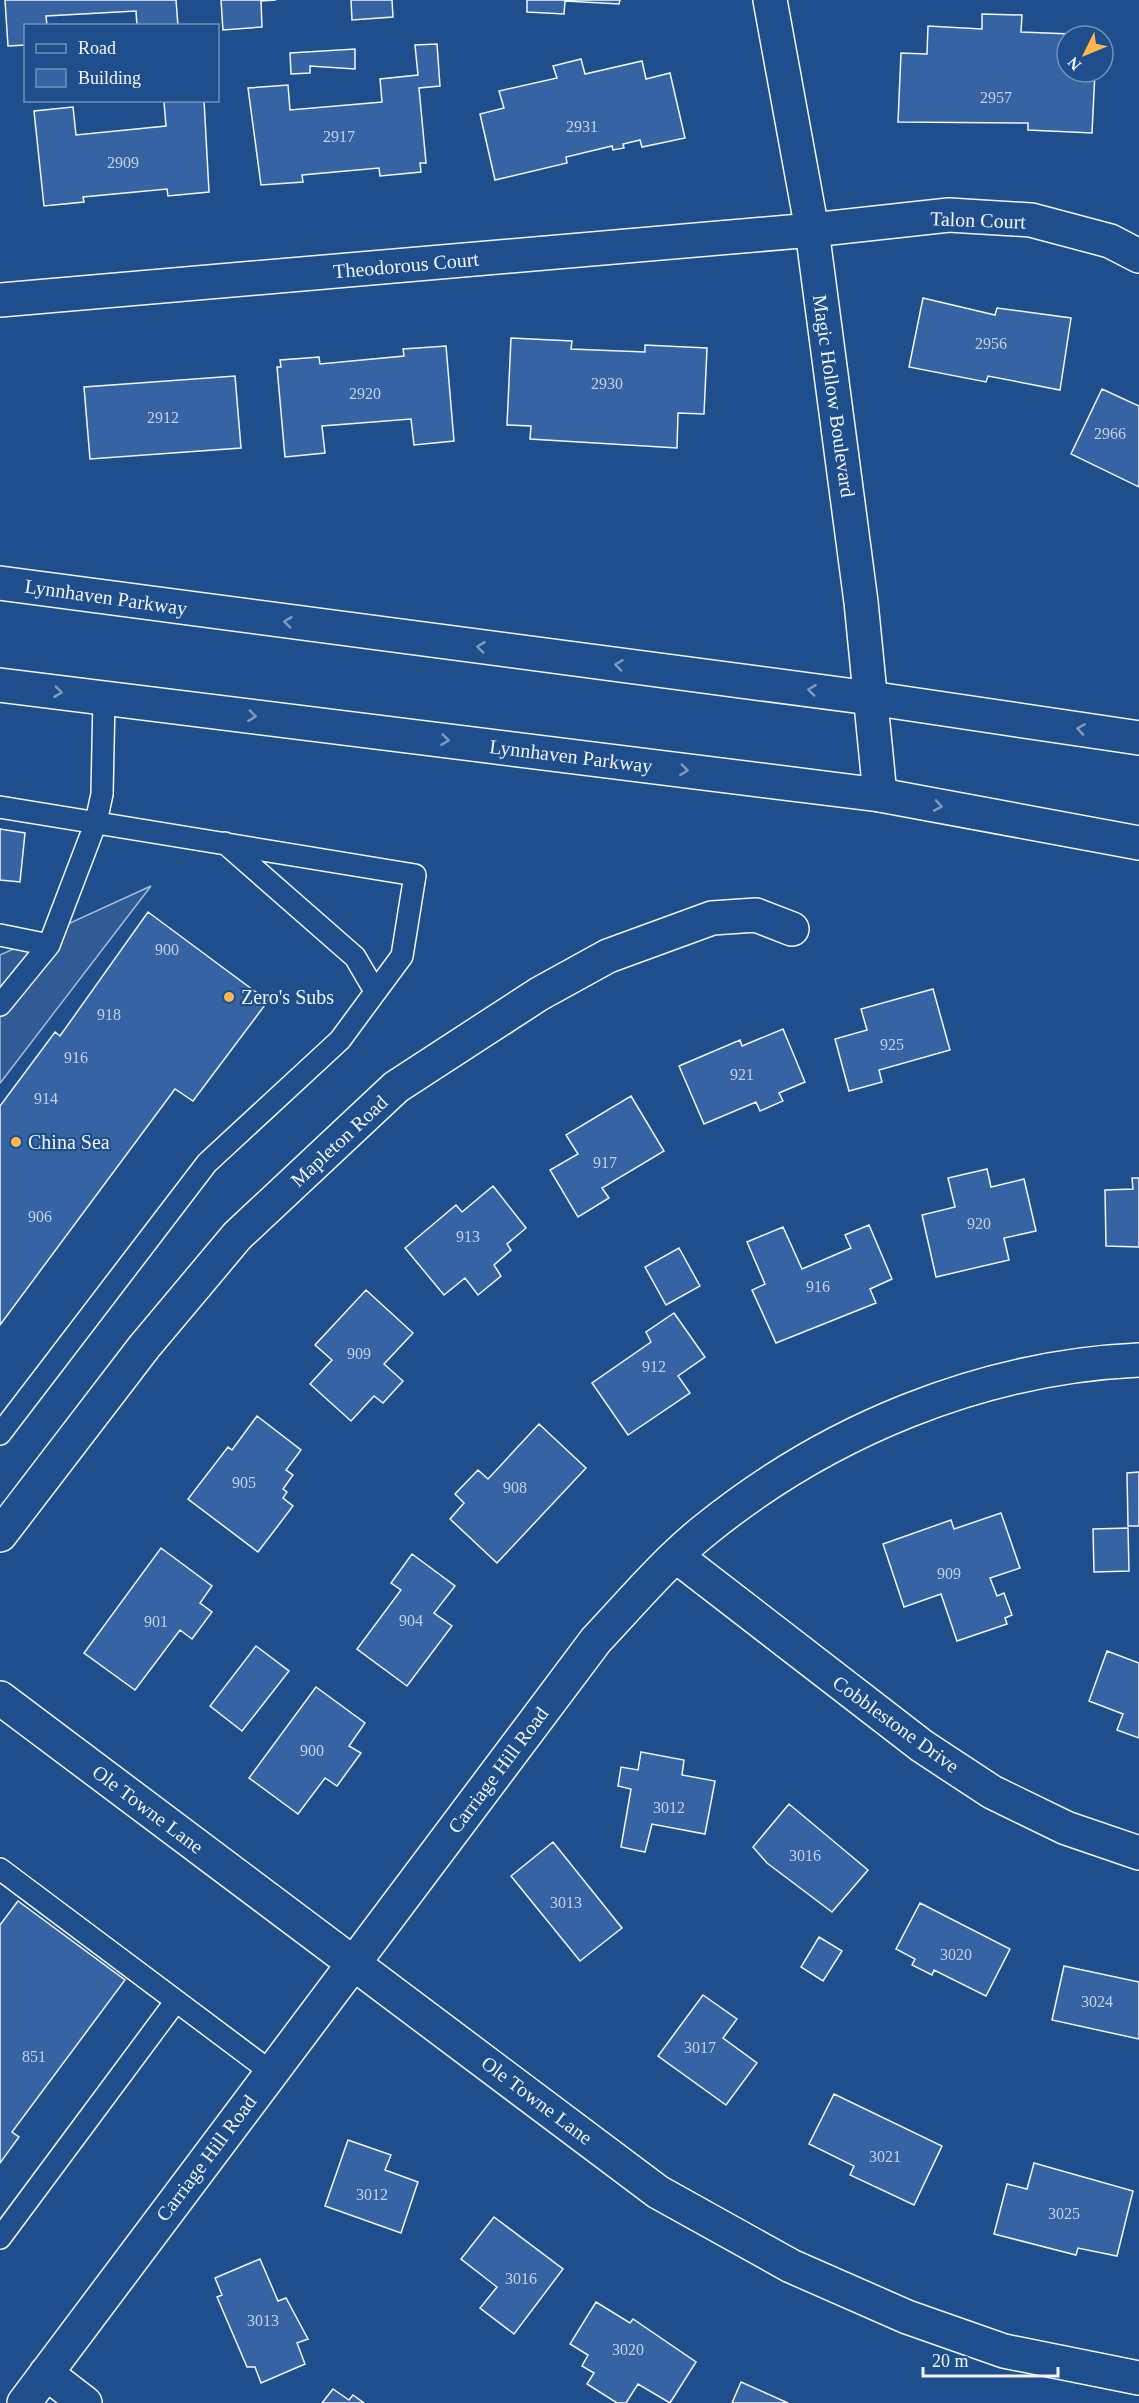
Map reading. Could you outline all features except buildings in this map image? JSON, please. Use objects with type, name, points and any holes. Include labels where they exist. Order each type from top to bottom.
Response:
[{"type":"street","name":"Magic Hollow Boulevard","points":[[770,0],[812,230],[861,602],[880,795]]},
{"type":"street","name":"Talon Court","points":[[812,230],[949,215],[1031,220],[1110,241],[1139,256]]},
{"type":"street","name":"Theodorous Court","points":[[0,300],[812,230]]},
{"type":"street","name":"Lynnhaven Parkway","points":[[0,583],[870,698],[1139,738]]},
{"type":"street","name":"Lynnhaven Parkway","points":[[0,684],[880,795],[1139,843]]},
{"type":"street","name":"Mapleton Road","points":[[0,1535],[144,1347],[237,1236],[396,1087],[539,993],[608,956],[712,918],[756,915],[792,929]]},
{"type":"street","name":"Carriage Hill Road","points":[[24,2403],[596,1640],[676,1556],[705,1530],[776,1478],[853,1434],[935,1400],[1020,1376],[1107,1362],[1139,1360]]},
{"type":"street","name":"Cobblestone Drive","points":[[676,1556],[922,1746],[992,1792],[1066,1828],[1139,1853]]},
{"type":"street","name":"Ole Towne Lane","points":[[0,1698],[658,2192],[791,2266],[907,2318],[1004,2351],[1139,2378]]},
{"type":"street","points":[[46,2373],[85,2403]]},
{"type":"lane","points":[[0,1005],[49,945],[96,822],[102,794],[104,698]]},
{"type":"lane","points":[[0,807],[415,874],[402,956],[340,1040],[207,1163],[0,1434]]},
{"type":"lane","points":[[224,842],[355,957],[375,991]]},
{"type":"lane","points":[[0,934],[49,945]]},
{"type":"lane","points":[[0,1869],[271,2072]]},
{"type":"lane","points":[[0,2238],[176,2001]]},
{"type":"shaded area","points":[[151,886],[1,1082],[0,1083],[0,955]]},
{"type":"place","name":"Zero's Subs","points":[[229,997]]},
{"type":"place","name":"China Sea","points":[[16,1142]]}]
